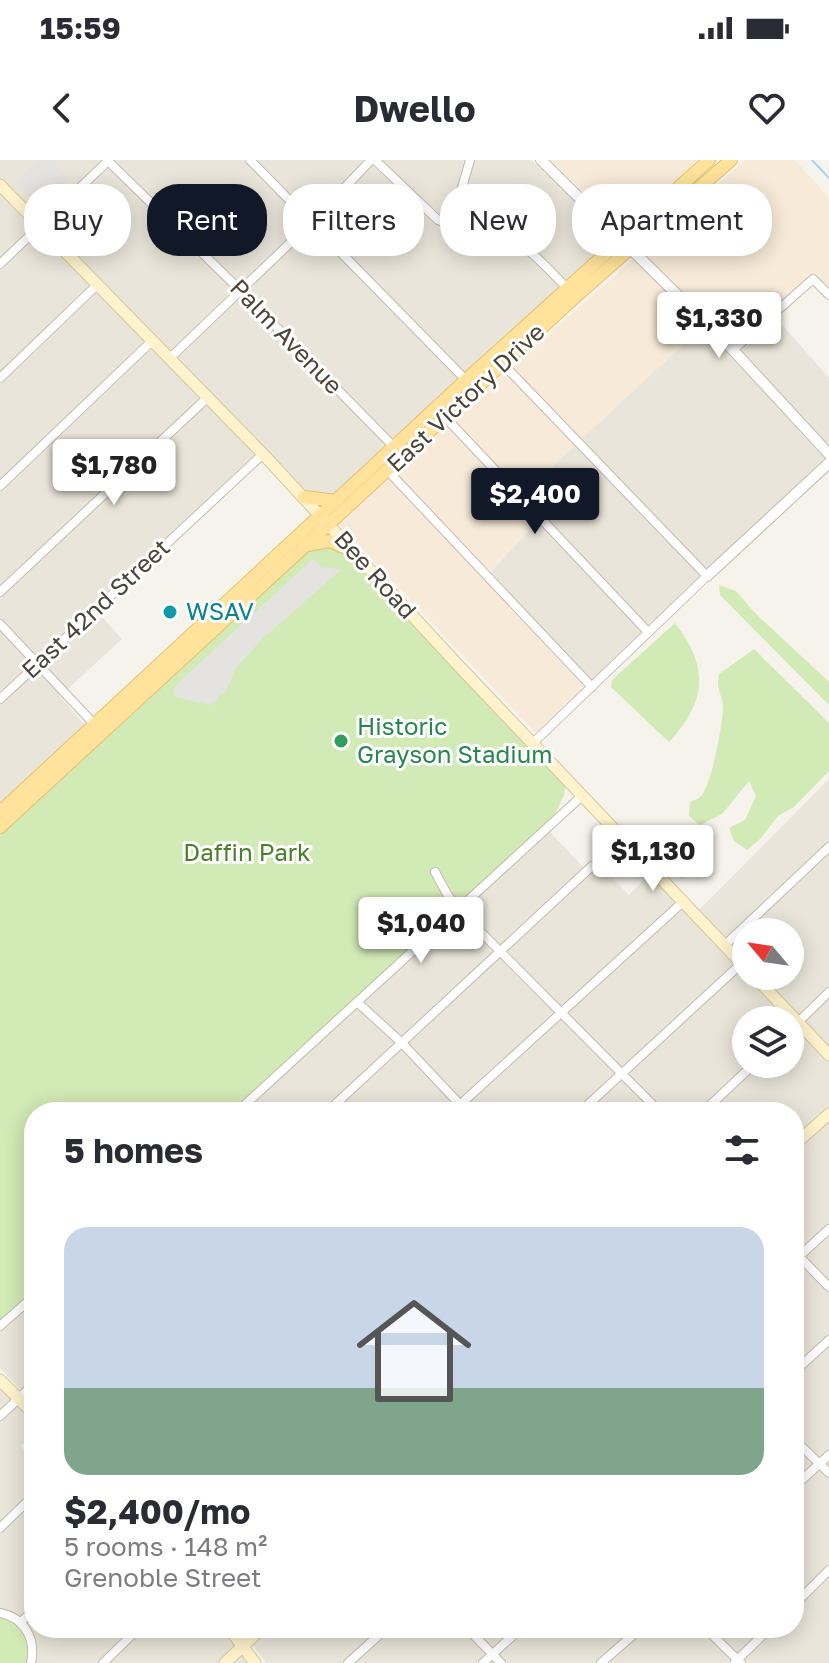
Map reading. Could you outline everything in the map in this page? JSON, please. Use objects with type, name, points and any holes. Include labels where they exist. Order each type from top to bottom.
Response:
[{"type":"main road","name":"East Victory Drive","points":[[685,184],[709,160]]},
{"type":"main road","name":"East Victory Drive","points":[[701,184],[731,160]]},
{"type":"main road","name":"Bee Road","points":[[0,185],[24,211]]},
{"type":"main road","name":"Bee Road","points":[[67,256],[263,454],[438,645],[732,951]]},
{"type":"main road","name":"East Victory Drive","points":[[0,827],[99,729],[325,520],[388,471],[445,417],[567,288],[610,256]]},
{"type":"main road","name":"East Victory Drive","points":[[201,635],[308,545],[336,501],[466,380],[498,360],[613,256]]},
{"type":"main road","points":[[304,497],[336,501]]},
{"type":"main road","points":[[308,545],[330,541],[353,551]]},
{"type":"main road","name":"East Victory Drive","points":[[0,812],[99,729]]},
{"type":"main road","points":[[765,990],[778,1006]]},
{"type":"main road","points":[[804,1034],[829,1055]]},
{"type":"main road","points":[[804,1136],[829,1114]]},
{"type":"main road","points":[[0,1380],[24,1403]]},
{"type":"main road","points":[[237,1638],[255,1663]]},
{"type":"main road","points":[[225,1663],[251,1638]]},
{"type":"street","points":[[83,184],[108,160]]},
{"type":"street","name":"Palm Avenue","points":[[108,160],[394,447]]},
{"type":"street","points":[[250,160],[283,193]]},
{"type":"street","points":[[349,184],[373,160],[440,221]]},
{"type":"street","points":[[463,184],[470,160]]},
{"type":"street","points":[[541,160],[572,190]]},
{"type":"street","points":[[0,264],[24,241]]},
{"type":"street","points":[[169,359],[283,249]]},
{"type":"street","points":[[345,256],[466,380]]},
{"type":"street","points":[[533,256],[567,288]]},
{"type":"street","points":[[640,256],[733,350],[829,454]]},
{"type":"street","points":[[733,350],[813,279],[829,295]]},
{"type":"street","points":[[0,378],[96,286]]},
{"type":"street","points":[[0,486],[152,341]]},
{"type":"street","points":[[498,360],[707,576]]},
{"type":"street","points":[[0,592],[207,398]]},
{"type":"street","points":[[445,417],[648,632]]},
{"type":"street","name":"East 42nd Street","points":[[0,699],[263,454]]},
{"type":"street","points":[[533,743],[829,463]]},
{"type":"street","points":[[388,471],[592,687]]},
{"type":"street","points":[[0,624],[99,729]]},
{"type":"street","points":[[248,1102],[583,795]]},
{"type":"street","points":[[726,944],[829,847]]},
{"type":"street","points":[[338,1102],[592,866]]},
{"type":"street","points":[[435,872],[458,909],[650,1102]]},
{"type":"street","points":[[469,1102],[561,1012],[684,901]]},
{"type":"street","points":[[591,1102],[732,977]]},
{"type":"street","points":[[804,1016],[829,992]]},
{"type":"street","points":[[357,1002],[402,1043],[457,1102]]},
{"type":"street","points":[[714,1102],[739,1078]]},
{"type":"street","points":[[804,1249],[829,1229]]},
{"type":"street","points":[[804,1264],[829,1287]]},
{"type":"street","points":[[0,1326],[24,1305]]},
{"type":"street","points":[[804,1363],[829,1340]]},
{"type":"street","points":[[0,1416],[24,1393]]},
{"type":"street","points":[[804,1448],[829,1473]]},
{"type":"street","points":[[804,1478],[829,1455]]},
{"type":"street","points":[[0,1528],[24,1505]]},
{"type":"street","points":[[804,1595],[829,1570]]},
{"type":"street","points":[[0,1613],[21,1622],[24,1627]]},
{"type":"street","points":[[21,1622],[24,1619]]},
{"type":"street","points":[[30,1638],[31,1663]]},
{"type":"street","points":[[103,1663],[129,1638]]},
{"type":"street","points":[[348,1663],[376,1638]]},
{"type":"street","points":[[477,1638],[501,1663]]},
{"type":"street","points":[[483,1663],[510,1638]]},
{"type":"street","points":[[601,1663],[630,1638]]},
{"type":"street","points":[[715,1638],[738,1662],[761,1638]]},
{"type":"shaded area","points":[[0,160],[531,160],[572,199],[572,256],[597,256],[323,508],[262,448],[92,606],[122,639],[60,696],[88,729],[0,808]]},
{"type":"shaded area","points":[[38,160],[52,160],[69,179],[64,184],[24,184],[24,192],[14,182]]},
{"type":"shaded area","points":[[550,160],[697,160],[672,184],[575,184]]},
{"type":"shaded area","points":[[745,160],[795,160],[829,198],[829,290],[814,275],[729,350],[705,324],[517,499],[538,521],[483,578],[585,688],[536,733],[337,522],[637,256],[772,256],[772,184],[718,184]]},
{"type":"shaded area","points":[[777,319],[829,378],[829,441],[820,450],[826,457],[592,682],[490,572],[538,521],[517,499],[705,324],[734,357]]},
{"type":"shaded area","points":[[313,559],[321,567],[342,569],[262,639],[235,669],[227,690],[217,701],[210,705],[175,697],[173,690],[178,683]]},
{"type":"shaded area","points":[[829,779],[829,1663],[266,1663],[247,1638],[804,1638],[804,1102],[251,1102],[549,831],[585,869],[595,861],[629,895],[651,873],[691,918]]},
{"type":"shaded area","points":[[688,830],[708,851],[682,879],[659,857]]},
{"type":"shaded area","points":[[24,1309],[24,1393],[0,1368],[0,1331]]},
{"type":"shaded area","points":[[0,1385],[24,1411],[24,1442],[20,1446],[24,1450],[24,1638],[229,1638],[249,1663],[0,1663]]},
{"type":"green space","name":"Daffin Park","points":[[330,543],[360,562],[566,784],[564,796],[553,818],[243,1102],[24,1102],[24,1302],[0,1323],[0,833],[311,549]]},
{"type":"green space","points":[[719,585],[736,591],[755,613],[829,682],[829,705],[720,595]]},
{"type":"green space","points":[[675,623],[694,654],[699,684],[691,712],[669,742],[611,687],[612,680]]},
{"type":"green space","points":[[754,649],[829,723],[829,771],[794,807],[778,816],[747,850],[734,841],[729,828],[745,820],[756,796],[749,781],[722,814],[700,825],[689,816],[690,802],[705,790],[716,753],[723,713],[719,674]]},
{"type":"green space","points":[[0,1613],[24,1628],[24,1638],[29,1638],[31,1663],[0,1663]]},
{"type":"waterway","points":[[812,160],[829,178]]},
{"type":"place","name":"WSAV","points":[[170,612]]},
{"type":"place","name":"Historic Grayson Stadium","points":[[341,741]]}]
